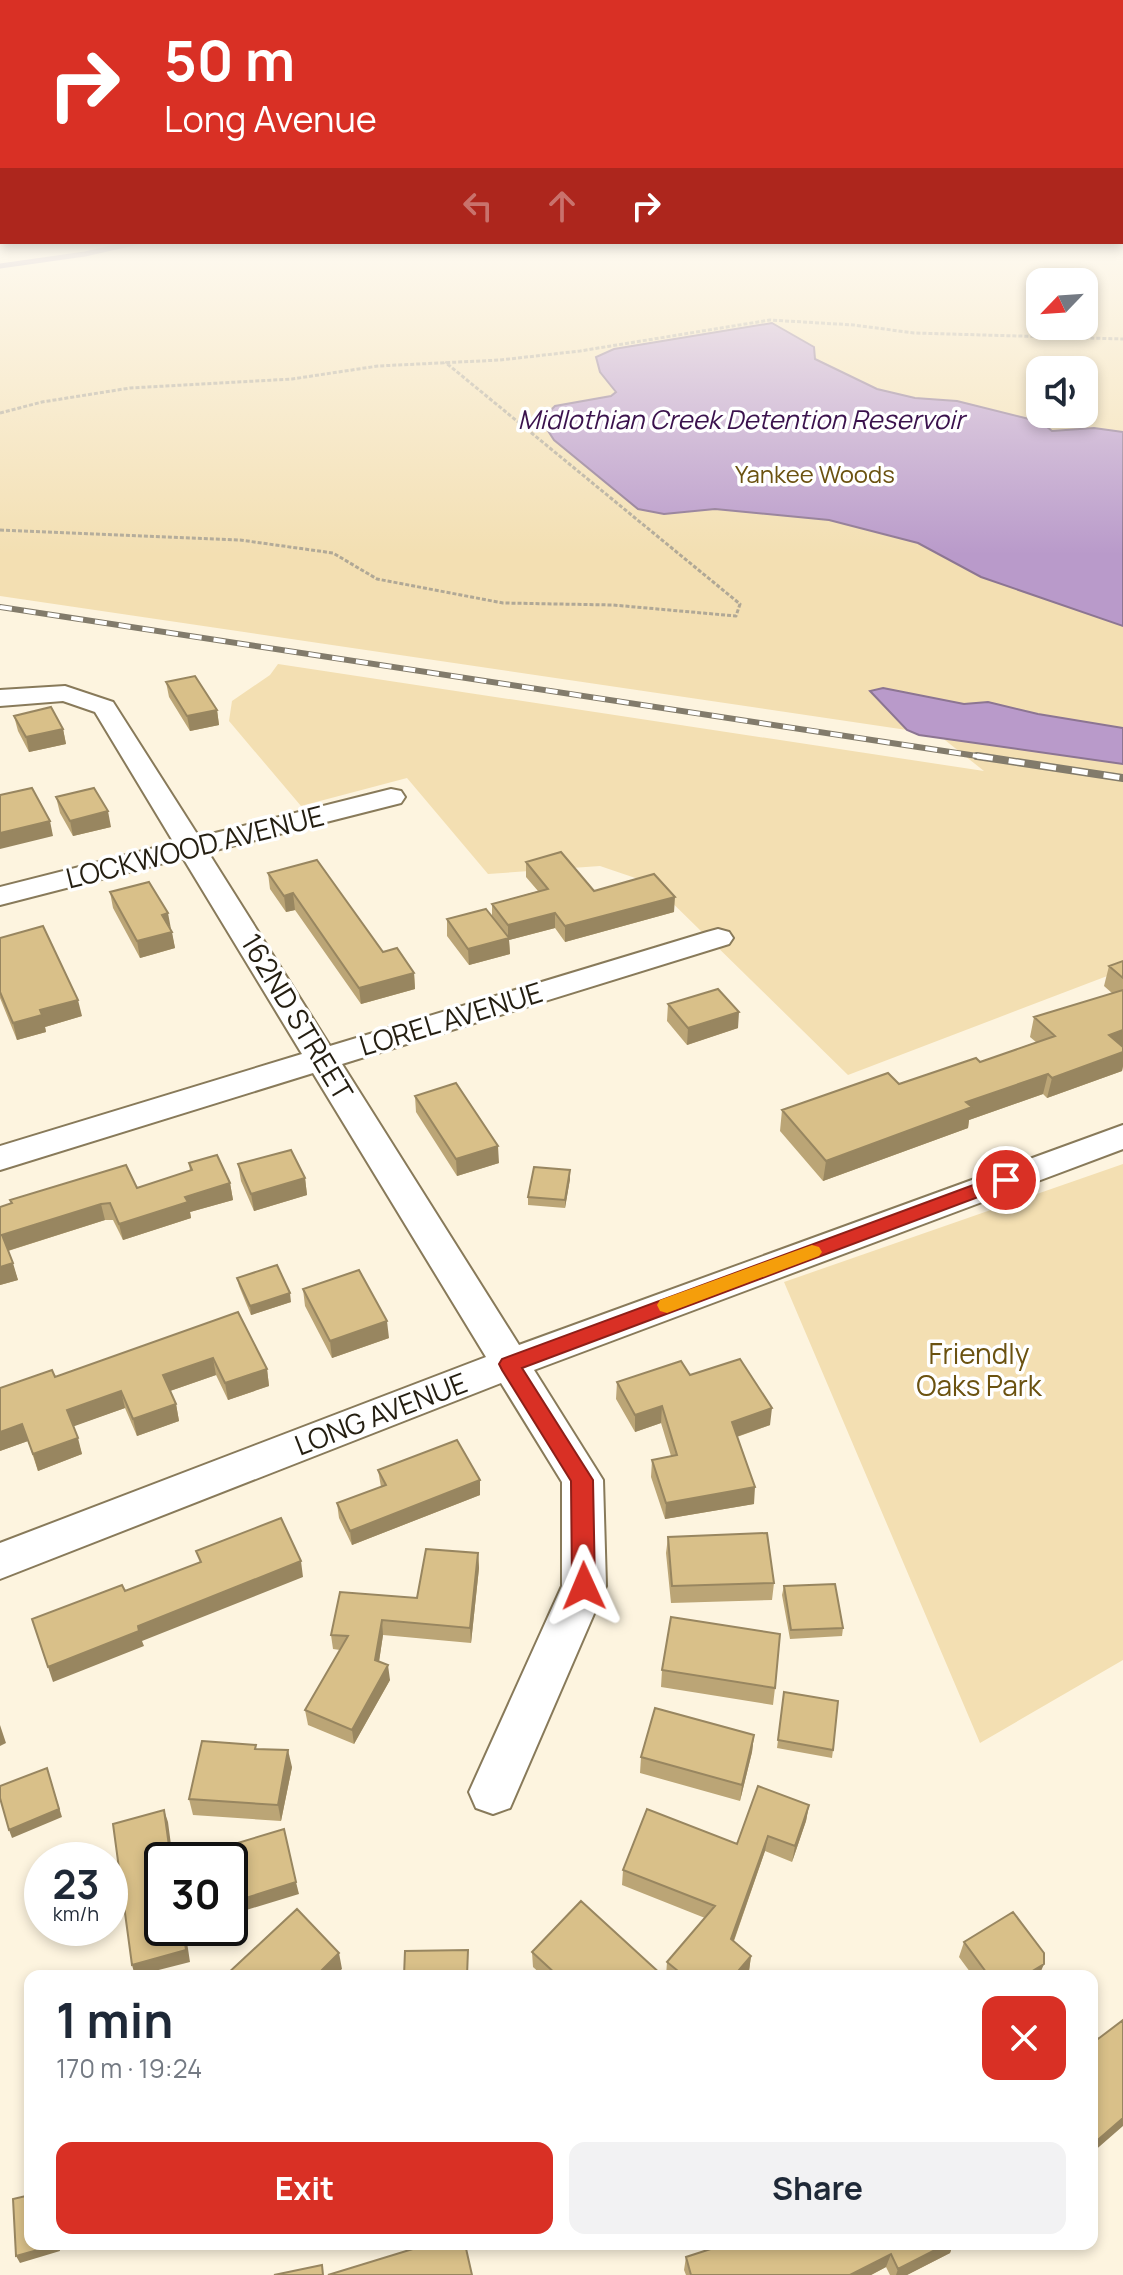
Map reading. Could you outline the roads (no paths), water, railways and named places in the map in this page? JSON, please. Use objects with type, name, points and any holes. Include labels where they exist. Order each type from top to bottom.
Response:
[{"type":"street","name":"162ND STREET","points":[[0,698],[65,693],[104,707],[582,1480],[584,1586],[493,1792]]},
{"type":"street","name":"LOCKWOOD AVENUE","points":[[0,896],[391,797]]},
{"type":"street","name":"LOREL AVENUE","points":[[0,1158],[718,938]]},
{"type":"street","name":"LONG AVENUE","points":[[0,1561],[509,1364],[1123,1136]]},
{"type":"water","name":"Midlothian Creek Detention Reservoir","points":[[649,343],[807,343],[814,347],[815,359],[877,389],[915,398],[957,401],[1026,418],[1026,428],[1048,428],[1052,431],[1094,428],[1123,432],[1123,626],[981,577],[918,543],[829,520],[715,509],[664,514],[638,509],[554,440],[541,420],[555,406],[611,396],[616,392],[600,372],[596,357],[614,349]]},
{"type":"water","points":[[883,688],[964,704],[988,702],[1123,728],[1123,764],[919,735],[907,730],[870,691]]},
{"type":"railway","points":[[0,607],[990,758]]},
{"type":"railway","points":[[977,756],[1123,778]]},
{"type":"park label","name":"Yankee Woods","points":[[815,475]]},
{"type":"park label","name":"Friendly Oaks Park","points":[[979,1370]]}]
